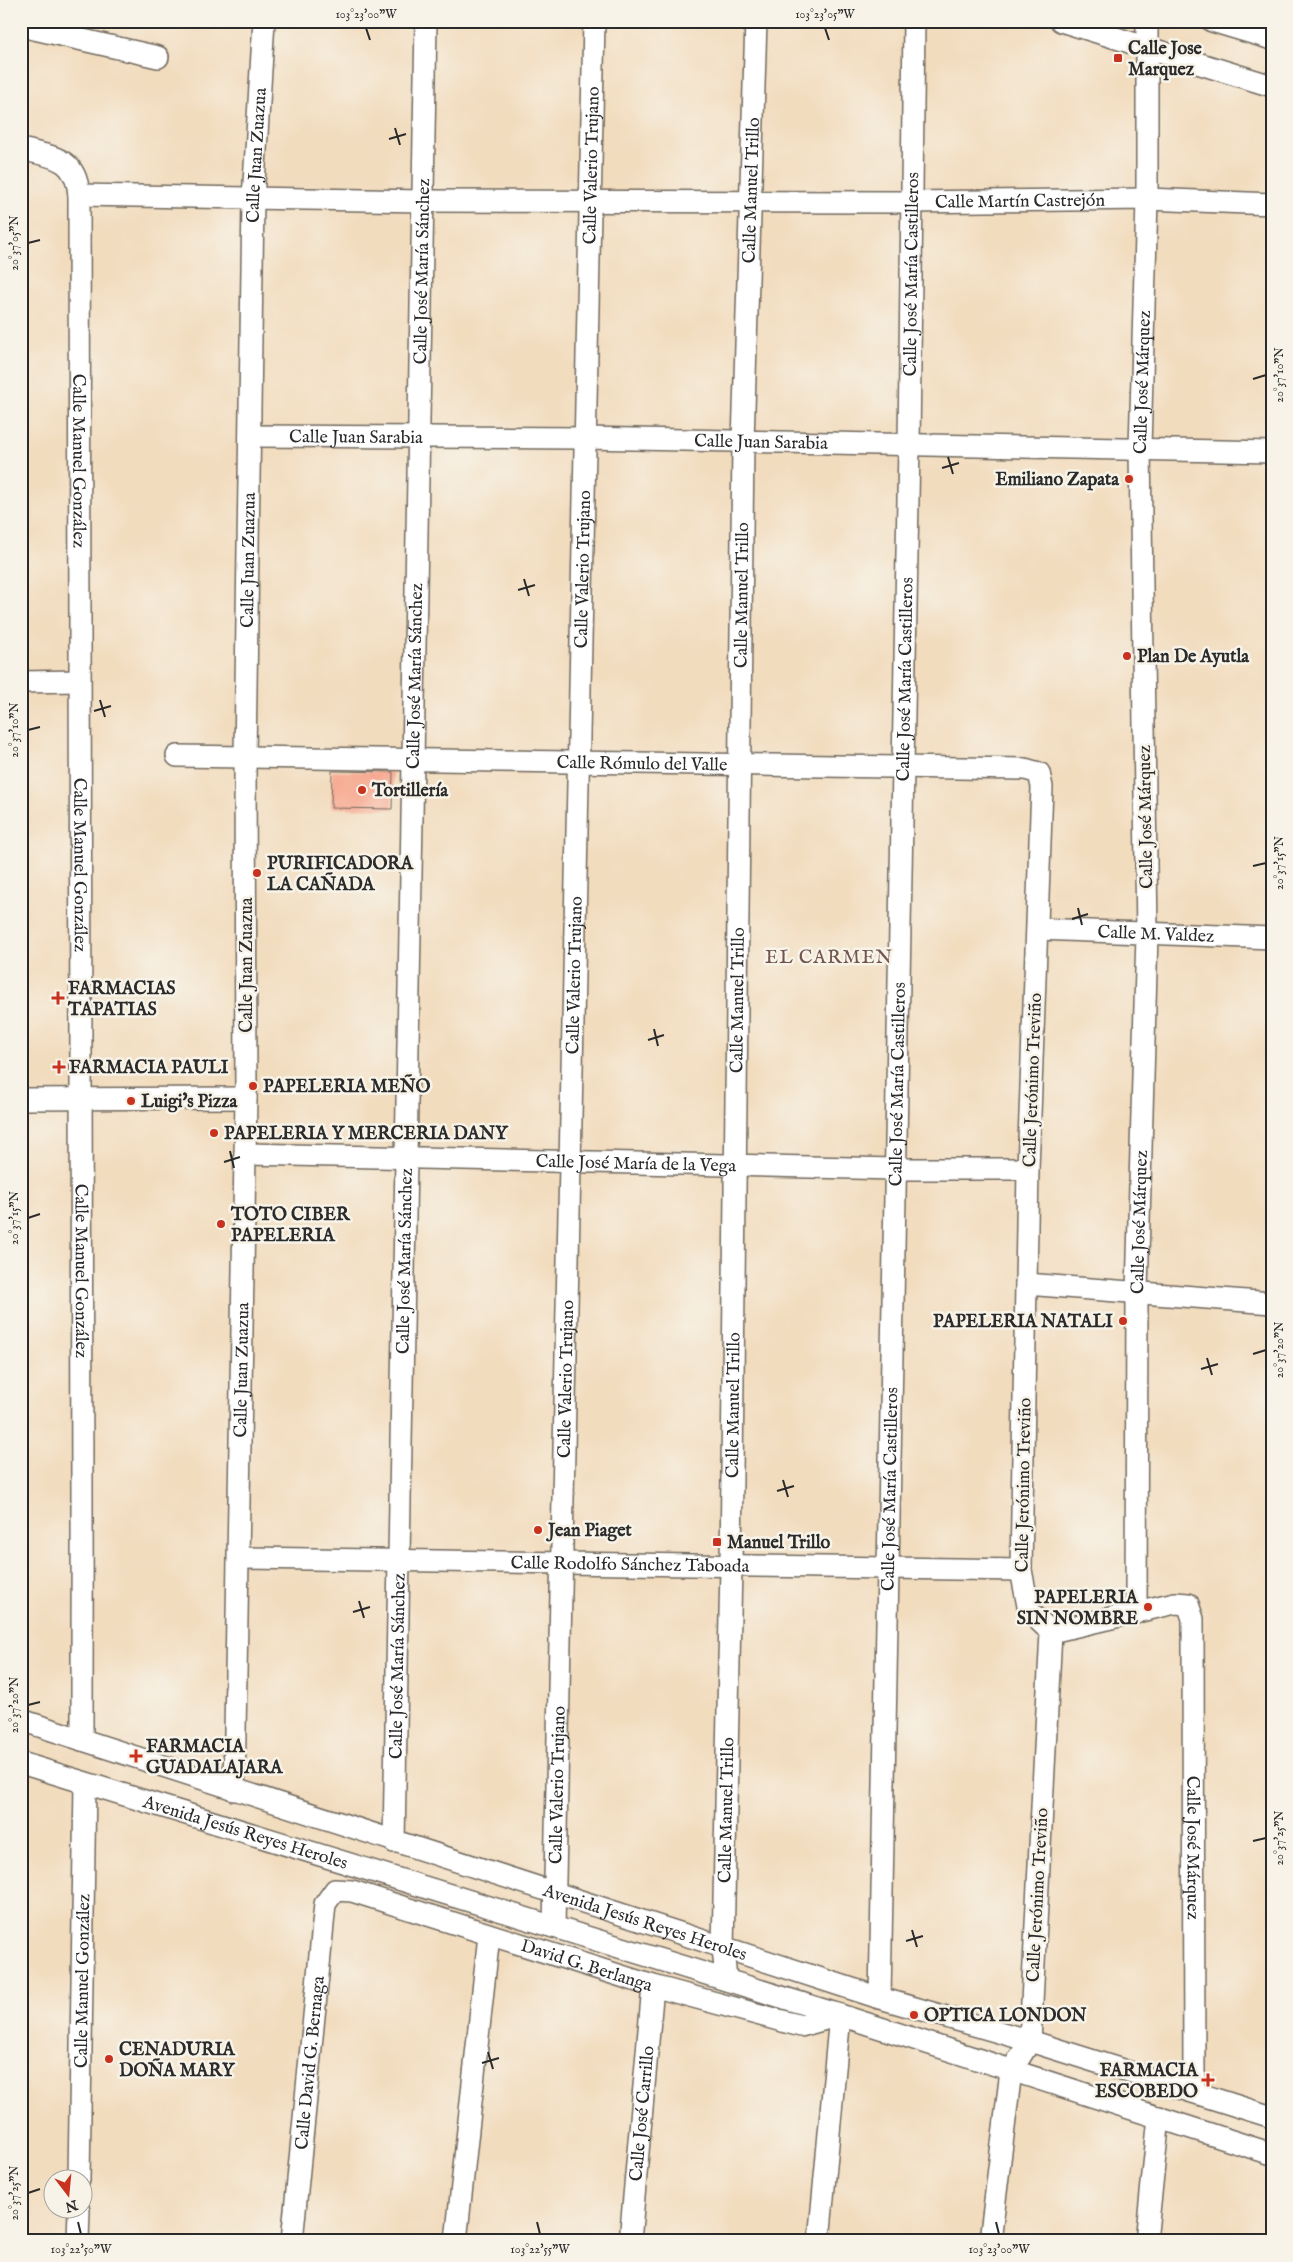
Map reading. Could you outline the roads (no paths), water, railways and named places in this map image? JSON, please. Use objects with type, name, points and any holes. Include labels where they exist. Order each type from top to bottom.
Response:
[{"type":"street","name":"Calle Juan Zuazua","points":[[234,1790],[240,1558],[246,1098],[245,757],[253,200],[264,21]]},
{"type":"street","name":"Calle José María Sánchez","points":[[394,1842],[426,21]]},
{"type":"street","name":"Calle Valerio Trujano","points":[[554,1927],[594,21]]},
{"type":"street","name":"Calle Manuel Trillo","points":[[726,1980],[723,1948],[731,1567],[743,442],[756,21]]},
{"type":"street","name":"Calle José María Castilleros","points":[[880,1998],[890,1569],[895,1168],[909,446],[914,21]]},
{"type":"street","points":[[1061,21],[1272,86]]},
{"type":"street","name":"Calle José Márquez","points":[[1147,21],[1147,199],[1140,448],[1147,934],[1137,1292],[1136,1613],[1175,1603],[1188,1604],[1193,1619],[1194,2091]]},
{"type":"street","points":[[1212,21],[1272,39]]},
{"type":"street","points":[[21,26],[158,57]]},
{"type":"street","name":"Calle Manuel González","points":[[21,149],[65,162],[74,172],[79,195],[79,681],[83,1097],[82,1740]]},
{"type":"street","name":"Calle Martín Castrejón","points":[[79,195],[253,200],[423,201],[911,202],[1147,199],[1272,204]]},
{"type":"street","name":"Calle Juan Sarabia","points":[[250,436],[586,438],[1272,452]]},
{"type":"street","points":[[21,682],[79,681]]},
{"type":"street","name":"Calle Rómulo del Valle","points":[[177,756],[903,766],[1025,769],[1039,773]]},
{"type":"street","name":"Calle Jerónimo Treviño","points":[[990,2241],[1011,2071],[1030,2041],[1051,1632],[1029,1611],[1021,1570],[1028,1169],[1042,787],[1039,773]]},
{"type":"street","name":"Calle M. Valdez","points":[[1038,929],[1272,938]]},
{"type":"street","points":[[21,1099],[83,1097],[246,1098]]},
{"type":"street","name":"Calle José María de la Vega","points":[[245,1154],[570,1162],[1028,1169]]},
{"type":"street","points":[[1026,1284],[1272,1304]]},
{"type":"street","name":"Calle Rodolfo Sánchez Taboada","points":[[240,1558],[1021,1570]]},
{"type":"street","points":[[1051,1632],[1136,1613]]},
{"type":"street","name":"Avenida Jesús Reyes Heroles","points":[[21,1720],[880,1998],[1030,2041],[1272,2117]]},
{"type":"street","name":"Avenida Jesús Reyes Heroles","points":[[21,1763],[726,1980],[1159,2116],[1272,2154]]},
{"type":"street","name":"Calle Manuel González","points":[[79,2170],[85,1783]]},
{"type":"street","name":"David G. Berlanga","points":[[335,1890],[352,1891],[653,1986],[801,2026],[840,2016]]},
{"type":"street","name":"Calle David G. Bernaga","points":[[292,2241],[324,1904],[335,1890]]},
{"type":"street","points":[[456,2241],[489,1935]]},
{"type":"street","name":"Calle José Carrillo","points":[[630,2241],[653,1986]]},
{"type":"street","points":[[819,2241],[840,2016]]},
{"type":"street","points":[[1146,2241],[1159,2116]]},
{"type":"street","points":[[78,2220],[78,2241]]},
{"type":"place","name":"Calle Jose Marquez","points":[[1118,58]]},
{"type":"place","name":"Emiliano Zapata","points":[[1129,479]]},
{"type":"place","name":"Plan De Ayutla","points":[[1127,656]]},
{"type":"place","name":"Tortillería","points":[[362,790]]},
{"type":"place","name":"PURIFICADORA LA CAÑADA","points":[[257,873]]},
{"type":"place","name":"FARMACIAS TAPATIAS","points":[[58,998]]},
{"type":"place","name":"FARMACIA PAULI","points":[[59,1067]]},
{"type":"place","name":"PAPELERIA MEÑO","points":[[253,1086]]},
{"type":"place","name":"Luigi's Pizza","points":[[131,1101]]},
{"type":"place","name":"PAPELERIA Y MERCERIA DANY","points":[[214,1133]]},
{"type":"place","name":"TOTO CIBER PAPELERIA","points":[[221,1224]]},
{"type":"place","name":"PAPELERIA NATALI","points":[[1123,1321]]},
{"type":"place","name":"Jean Piaget","points":[[538,1530]]},
{"type":"place","name":"Manuel Trillo","points":[[717,1542]]},
{"type":"place","name":"PAPELERIA SIN NOMBRE","points":[[1148,1607]]},
{"type":"place","name":"FARMACIA GUADALAJARA","points":[[136,1756]]},
{"type":"place","name":"OPTICA LONDON","points":[[914,2015]]},
{"type":"place","name":"CENADURIA DOÑA MARY","points":[[109,2059]]},
{"type":"place","name":"FARMACIA ESCOBEDO","points":[[1208,2080]]},
{"type":"district","name":"EL CARMEN","points":[[829,956]]}]
